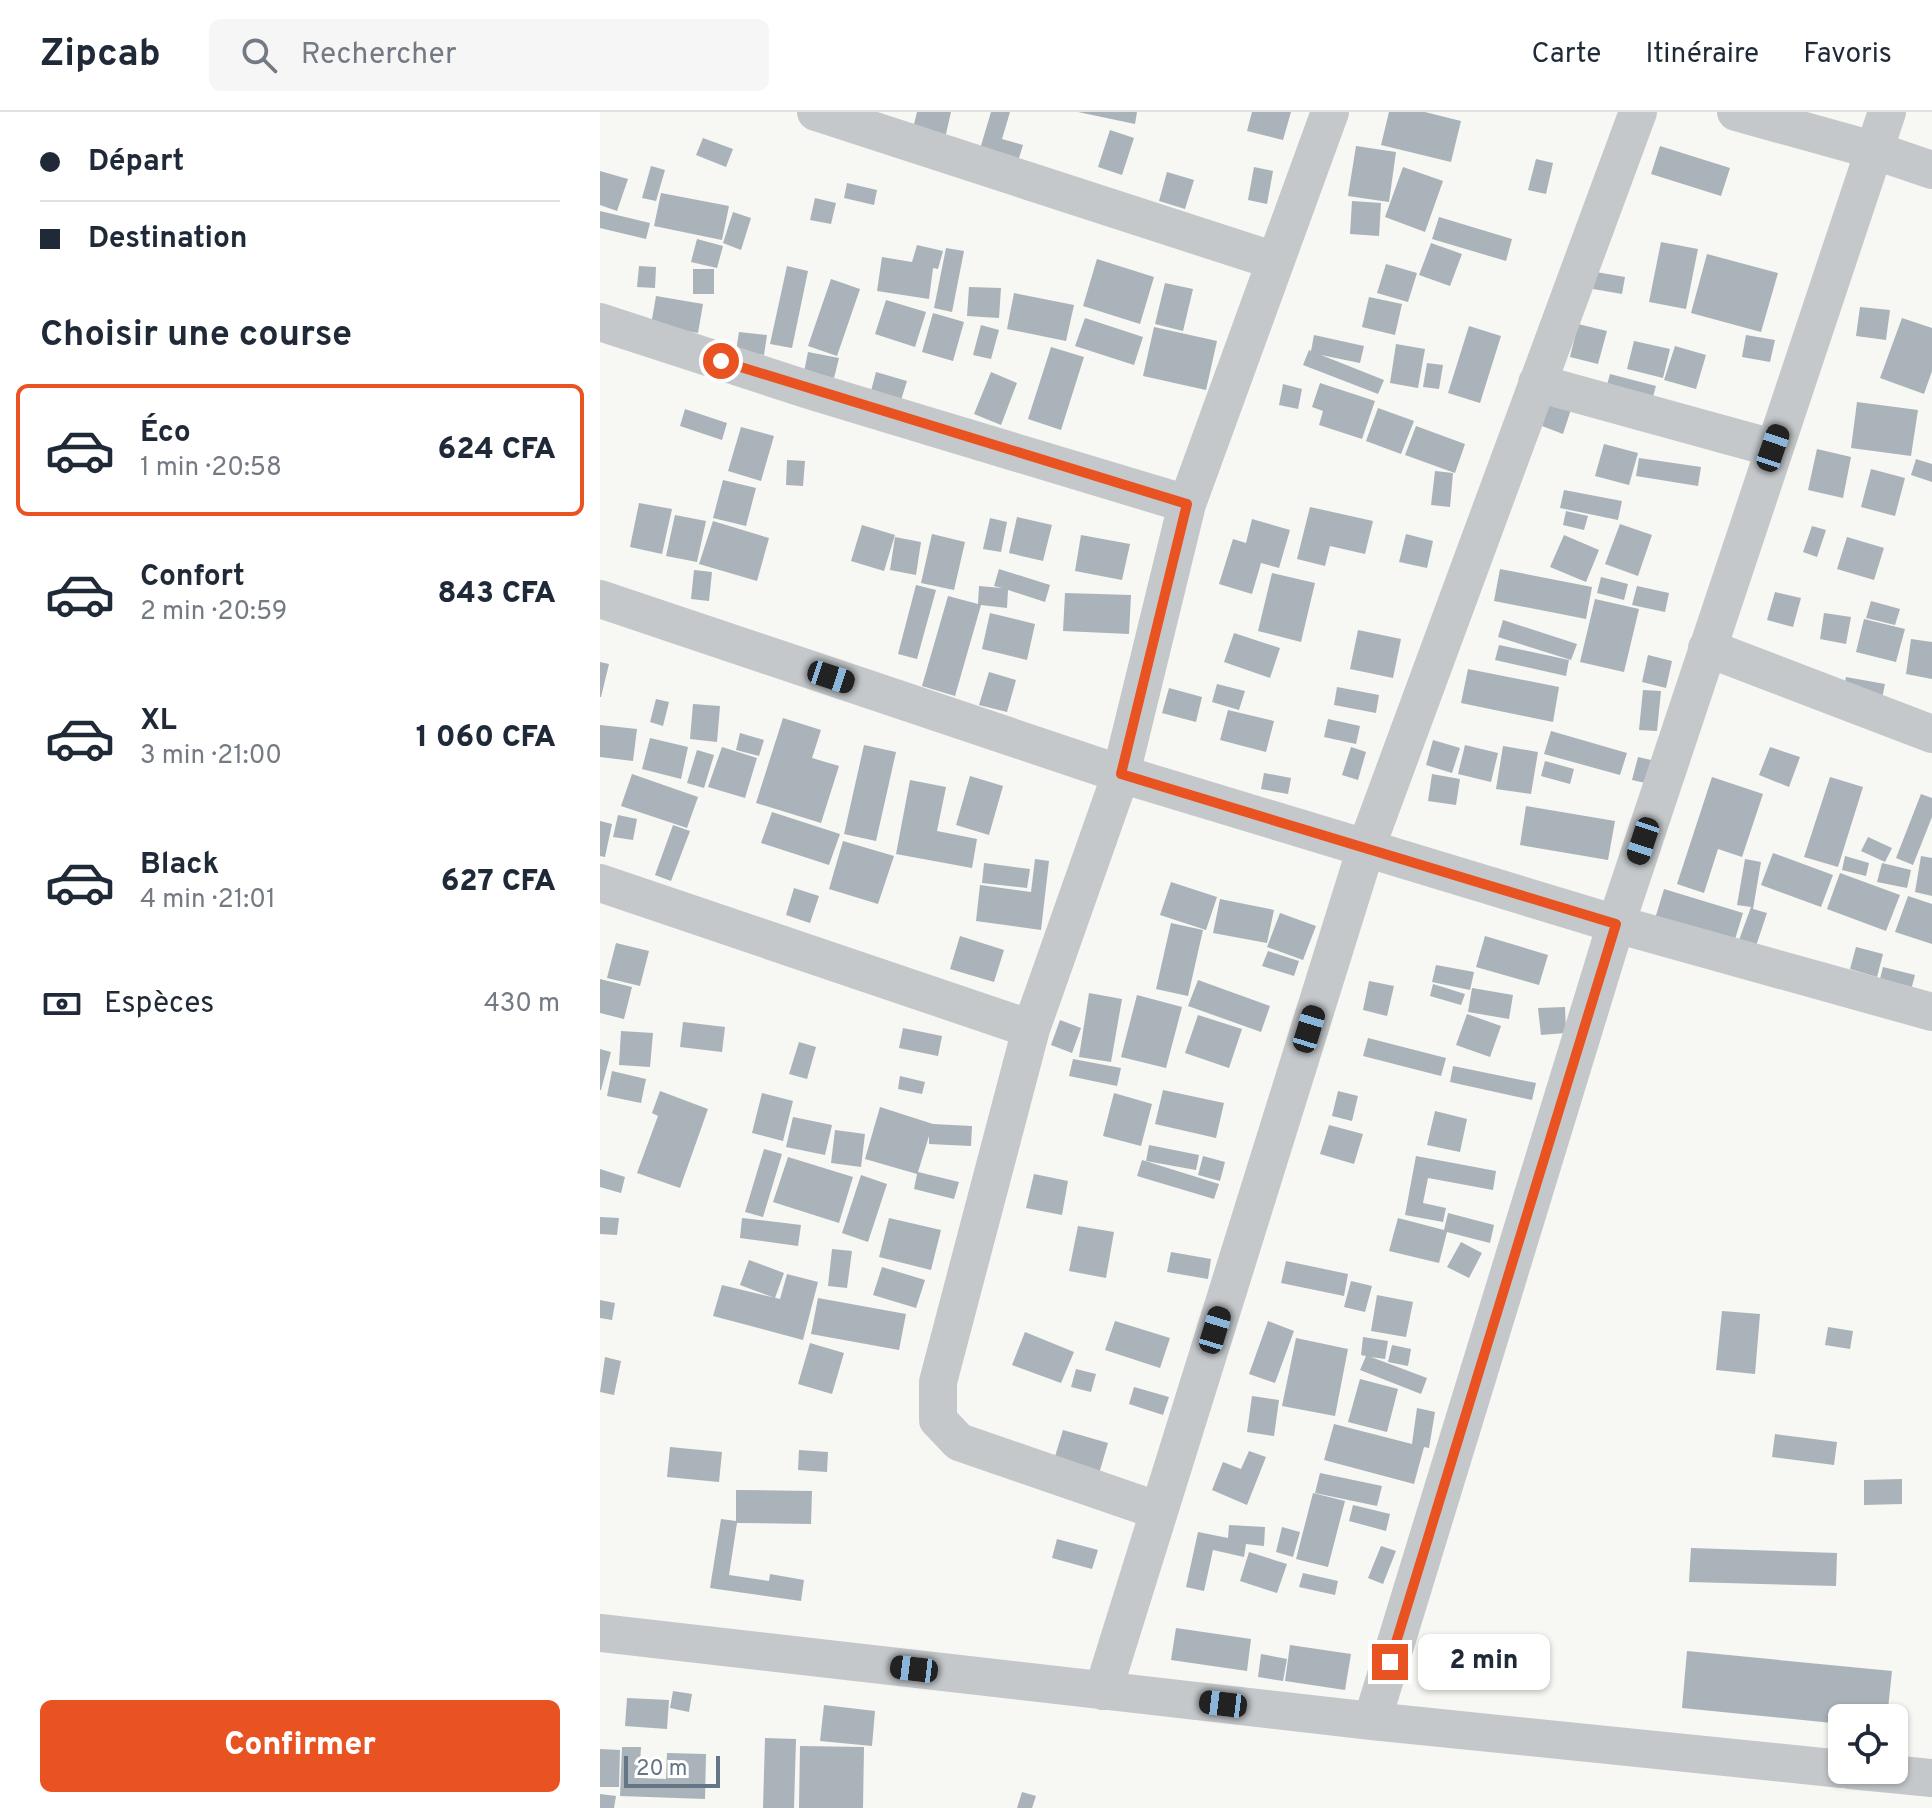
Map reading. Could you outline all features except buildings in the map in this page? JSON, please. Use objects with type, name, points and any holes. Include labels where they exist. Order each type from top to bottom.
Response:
[{"type":"street","points":[[816,112],[1275,261]]},
{"type":"street","points":[[1159,1511],[959,1442],[938,1420],[938,1382],[1031,1029],[1121,774],[1187,504],[1330,112]]},
{"type":"street","points":[[1103,1691],[1366,848],[1638,112]]},
{"type":"street","points":[[1736,112],[1873,150],[1932,170]]},
{"type":"street","points":[[1372,1721],[1616,924],[1887,112]]},
{"type":"street","points":[[600,322],[812,391],[1187,504]]},
{"type":"street","points":[[1537,383],[1773,448]]},
{"type":"street","points":[[600,599],[1121,774],[1616,924],[1932,1012]]},
{"type":"street","points":[[1707,648],[1932,734]]},
{"type":"street","points":[[600,883],[1031,1029]]},
{"type":"street","points":[[600,1633],[1372,1721],[1828,1768]]},
{"type":"street","points":[[1908,1776],[1932,1778]]},
{"type":"route","points":[[721,361],[1187,504],[1121,774],[1616,924],[1390,1662]]}]
